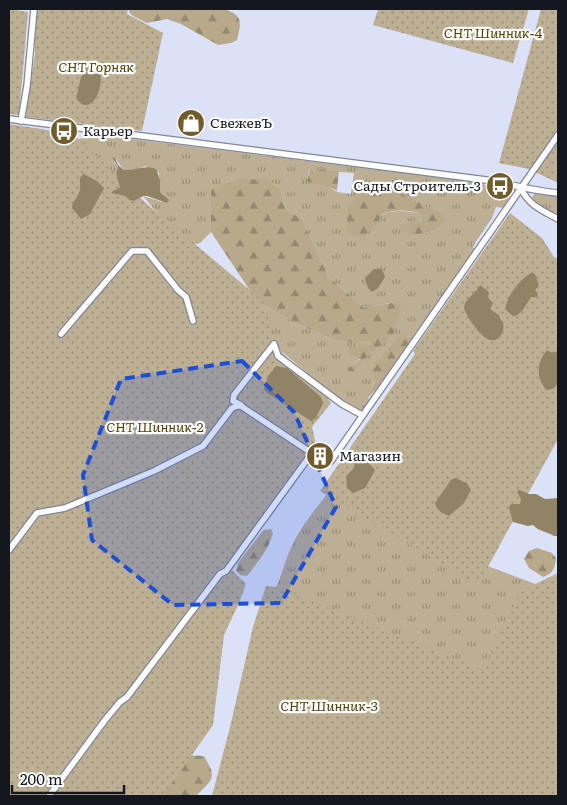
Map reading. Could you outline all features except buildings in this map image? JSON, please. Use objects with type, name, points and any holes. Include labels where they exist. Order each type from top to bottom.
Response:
[{"type":"street","points":[[21,121],[27,86],[34,9]]},
{"type":"street","points":[[9,120],[486,180],[511,184],[521,188],[558,193]]},
{"type":"street","points":[[362,414],[342,404],[278,356],[274,344],[234,395],[233,401],[312,454],[326,462],[331,461],[558,135]]},
{"type":"street","points":[[521,188],[526,198],[533,205],[558,219]]},
{"type":"street","points":[[62,334],[132,251],[147,250],[178,290],[186,297],[193,321]]},
{"type":"street","points":[[9,550],[37,513],[61,510],[172,462],[203,446],[232,408],[241,406]]},
{"type":"street","points":[[49,796],[105,720],[120,702],[127,697],[220,574],[226,571],[312,454]]},
{"type":"highlighted area","points":[[242,361],[294,412],[336,507],[281,603],[173,605],[92,540],[83,475],[121,379]]},
{"type":"green space","points":[[9,9],[28,12],[19,115],[9,114]]},
{"type":"green space","name":"СНТ Горняк","points":[[32,9],[128,9],[127,14],[163,33],[142,131],[26,117],[35,54]]},
{"type":"green space","points":[[130,9],[224,9],[235,14],[240,21],[237,40],[218,45],[181,24],[167,19],[147,23],[133,16],[129,12]]},
{"type":"green space","name":"СНТ Шинник-4","points":[[378,9],[529,9],[513,63],[373,25]]},
{"type":"green space","points":[[541,9],[558,9],[558,183],[529,169],[499,163]]},
{"type":"green space","name":"СНТ Шинник-2","points":[[9,124],[73,134],[147,204],[263,301],[278,349],[325,394],[331,403],[312,427],[317,450],[313,457],[232,570],[246,584],[224,635],[213,725],[163,796],[9,796]]},
{"type":"green space","points":[[84,133],[475,182],[511,190],[512,192],[504,208],[496,207],[492,218],[473,247],[475,251],[413,338],[398,336],[373,369],[375,381],[367,398],[369,399],[378,389],[361,412],[329,391],[270,342],[257,301],[297,324],[334,340],[367,341],[370,344],[361,358],[349,368],[393,335],[395,302],[364,308],[328,276],[302,218],[287,211],[281,189],[271,182],[212,189],[211,232],[200,243],[185,246],[143,196],[162,202],[163,194],[160,192],[159,173],[145,166],[134,170],[124,170],[114,157],[114,162],[118,167],[116,173],[121,188],[74,141],[82,138]],"holes":[[[310,170],[354,173],[351,194],[337,192],[308,174]],[[392,189],[446,222],[434,231],[411,236],[422,218],[419,213],[395,211],[381,215],[370,190]]]},
{"type":"green space","points":[[310,170],[339,171],[337,191],[307,181]]},
{"type":"green space","points":[[245,178],[271,182],[281,189],[287,211],[302,218],[328,276],[364,308],[395,302],[401,305],[401,312],[393,335],[363,360],[354,372],[349,371],[349,368],[361,359],[349,354],[349,347],[368,346],[370,344],[367,341],[334,340],[297,324],[257,301],[211,232],[211,189]]},
{"type":"green space","points":[[392,189],[442,214],[445,216],[446,222],[434,231],[411,236],[399,227],[402,224],[420,222],[422,218],[419,213],[395,211],[381,215],[378,223],[362,238],[347,232],[348,206],[354,200],[368,192]]},
{"type":"green space","points":[[535,194],[558,196],[558,215],[535,203],[532,200]]},
{"type":"green space","points":[[510,213],[542,238],[554,257],[558,259],[558,439],[478,585],[320,491],[415,354],[413,351]]},
{"type":"green space","points":[[406,335],[413,338],[385,380],[365,401],[375,382],[372,369],[398,336]]},
{"type":"green space","points":[[327,491],[477,562],[549,589],[497,688],[275,589],[298,534],[325,497]]},
{"type":"green space","points":[[271,529],[273,533],[269,545],[262,556],[247,576],[240,575],[236,571],[238,563],[261,533],[264,530]]},
{"type":"green space","points":[[537,548],[552,553],[556,558],[553,570],[543,577],[529,568],[524,559],[529,551]]},
{"type":"green space","name":"СНТ Шинник-3","points":[[558,573],[558,796],[212,796],[253,627],[266,586],[276,587],[483,670],[521,591]]},
{"type":"green space","points":[[182,755],[204,756],[211,769],[212,778],[196,796],[110,796]]},
{"type":"shaded area","points":[[87,69],[99,71],[101,83],[96,97],[87,105],[82,104],[76,98],[81,77]]},
{"type":"shaded area","points":[[112,157],[115,158],[118,165],[124,170],[144,167],[156,169],[160,180],[160,192],[169,200],[167,203],[147,196],[134,201],[125,196],[112,193],[120,188],[116,173],[118,167]]},
{"type":"shaded area","points":[[84,174],[97,181],[104,188],[90,214],[81,219],[72,208],[79,192],[80,179]]},
{"type":"shaded area","points":[[374,269],[382,269],[385,277],[378,288],[372,292],[368,288],[365,278]]},
{"type":"shaded area","points":[[531,273],[535,274],[539,285],[535,290],[538,293],[537,297],[531,297],[523,310],[516,316],[513,316],[505,309],[511,293]]},
{"type":"shaded area","points":[[480,285],[489,292],[488,298],[493,303],[490,309],[499,315],[503,322],[503,331],[499,338],[495,340],[487,339],[481,334],[464,307]]},
{"type":"shaded area","points":[[547,350],[552,353],[558,351],[558,383],[550,390],[546,390],[539,375],[539,365]]},
{"type":"shaded area","points":[[276,366],[287,368],[321,397],[323,404],[315,419],[311,421],[266,392],[264,389],[268,376]]},
{"type":"shaded area","points":[[364,458],[375,470],[365,488],[353,493],[347,488],[346,476],[353,469],[355,463]]},
{"type":"shaded area","points":[[455,478],[467,483],[471,490],[464,503],[449,516],[438,510],[435,503],[451,480]]},
{"type":"shaded area","points":[[517,491],[529,494],[536,494],[545,499],[558,498],[558,536],[540,530],[533,525],[528,526],[513,522],[509,508],[511,504],[520,504],[521,500]]},
{"type":"place","name":"СвежевЪ","points":[[191,123]]},
{"type":"place","name":"Карьер","points":[[64,131]]},
{"type":"place","name":"Сады Строитель-3","points":[[500,186]]},
{"type":"place","name":"Магазин","points":[[320,456]]}]
